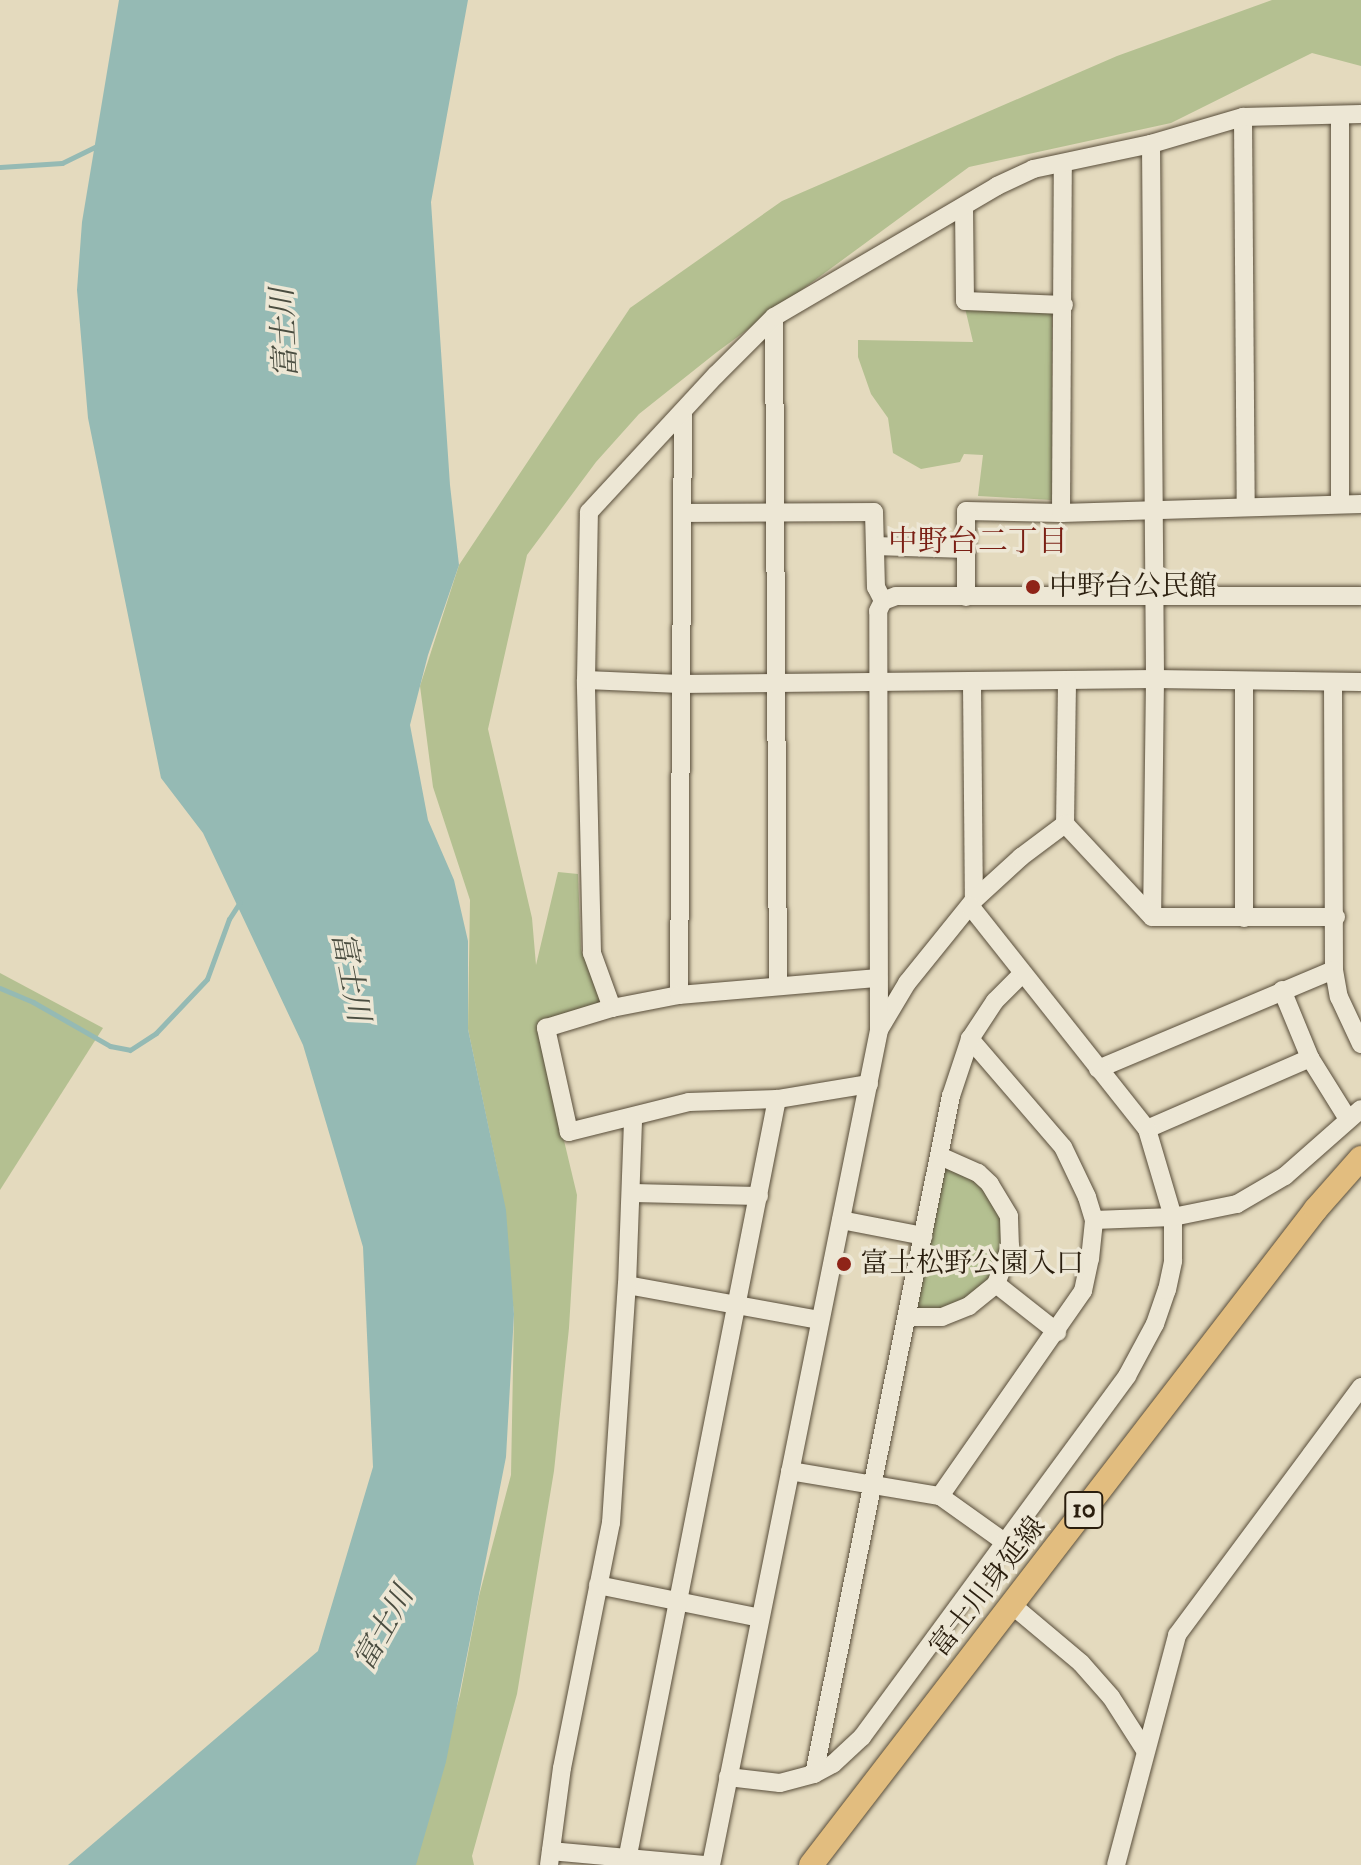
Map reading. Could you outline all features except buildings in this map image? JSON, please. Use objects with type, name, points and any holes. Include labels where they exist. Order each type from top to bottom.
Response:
[{"type":"main road","name":"富士川身延線","points":[[811,1865],[1316,1209],[1361,1158]]},
{"type":"street","points":[[612,1008],[592,953],[586,680],[589,512],[774,317],[1033,169],[1151,144],[1243,117],[1361,114]]},
{"type":"street","points":[[1340,115],[1340,503]]},
{"type":"street","points":[[1243,117],[1246,506]]},
{"type":"street","points":[[1151,144],[1155,679],[1152,917]]},
{"type":"street","points":[[1061,513],[1063,164]]},
{"type":"street","points":[[964,207],[965,301],[1064,305]]},
{"type":"street","points":[[774,317],[778,985]]},
{"type":"street","points":[[679,995],[683,413]]},
{"type":"street","points":[[966,597],[966,511],[1154,512],[1246,506],[1361,504]]},
{"type":"street","points":[[682,513],[874,512],[876,587],[883,601]]},
{"type":"street","points":[[875,546],[966,549]]},
{"type":"street","points":[[633,1118],[632,1193],[611,1523],[562,1768],[550,1858],[708,1865],[879,1030],[877,683],[878,611],[883,601],[896,596],[1361,596]]},
{"type":"street","points":[[586,680],[680,684],[1155,679],[1361,682]]},
{"type":"street","points":[[1244,681],[1244,918]]},
{"type":"street","points":[[1067,682],[1065,824],[1152,917],[1336,917]]},
{"type":"street","points":[[1333,682],[1334,970],[1339,997],[1361,1044]]},
{"type":"street","points":[[728,1777],[780,1783],[814,1774],[833,1764],[862,1737],[1127,1376],[1155,1324],[1173,1261],[1173,1217],[1147,1129],[1022,974],[972,903],[972,683]]},
{"type":"street","points":[[879,1030],[907,983],[972,903],[1065,824]]},
{"type":"street","points":[[1098,1069],[1334,970]]},
{"type":"street","points":[[814,1774],[951,1096],[970,1039],[995,1001],[1022,974]]},
{"type":"street","points":[[869,1084],[777,1099],[689,1102],[569,1132],[546,1028],[612,1008],[679,995],[878,978]]},
{"type":"street","points":[[1094,1220],[1173,1217],[1237,1204],[1285,1176],[1354,1114],[1310,1058],[1282,990]]},
{"type":"street","points":[[940,1496],[1083,1291],[1094,1220],[1063,1147],[970,1039]]},
{"type":"street","points":[[1147,1129],[1310,1058]]},
{"type":"street","points":[[626,1860],[777,1099]]},
{"type":"street","points":[[908,1317],[942,1317],[969,1306],[996,1284],[1010,1247],[1009,1216],[990,1184],[978,1173],[940,1156]]},
{"type":"street","points":[[632,1193],[759,1196]]},
{"type":"street","points":[[841,1220],[923,1236]]},
{"type":"street","points":[[996,1284],[1057,1332]]},
{"type":"street","points":[[627,1285],[820,1320]]},
{"type":"street","points":[[1116,1865],[1177,1635],[1361,1387]]},
{"type":"street","points":[[790,1471],[940,1496],[1006,1543]]},
{"type":"street","points":[[598,1585],[760,1618]]},
{"type":"street","points":[[1012,1605],[1081,1663],[1111,1697],[1145,1750]]},
{"type":"green space","points":[[1272,0],[1361,0],[1361,66],[1312,53],[1171,123],[969,167],[717,352],[639,414],[596,462],[527,555],[488,729],[532,918],[536,965],[558,872],[578,874],[581,950],[604,1004],[540,1022],[541,1044],[577,1195],[569,1328],[554,1471],[517,1694],[472,1856],[474,1865],[413,1865],[460,1695],[479,1596],[511,1475],[514,1314],[498,1173],[468,1029],[470,900],[433,787],[420,686],[459,565],[630,308],[782,201],[1117,56]]},
{"type":"green space","points":[[965,308],[1052,312],[1052,500],[978,496],[983,455],[964,454],[960,462],[921,469],[893,453],[888,418],[871,394],[858,357],[858,340],[973,342]]},
{"type":"green space","points":[[0,973],[103,1028],[0,1190]]},
{"type":"green space","points":[[944,1165],[974,1178],[995,1197],[1006,1222],[1003,1255],[991,1282],[975,1295],[945,1308],[914,1309]]},
{"type":"water","name":"富士川","points":[[119,0],[468,0],[431,202],[450,485],[459,565],[428,655],[410,725],[428,820],[454,880],[468,941],[468,1029],[506,1210],[514,1314],[506,1457],[446,1762],[416,1865],[68,1865],[318,1651],[373,1467],[363,1247],[303,1045],[203,833],[161,778],[88,418],[77,290],[82,222]]},
{"type":"waterway","points":[[0,167],[62,163],[95,147]]},
{"type":"waterway","points":[[0,988],[33,1002],[110,1046],[130,1050],[156,1033],[207,979],[229,919],[240,902]]},
{"type":"place","name":"中野台公民館","points":[[1033,587]]},
{"type":"place","name":"富士松野公園入口","points":[[844,1264]]},
{"type":"district","name":"中野台二丁目","points":[[978,543]]}]
